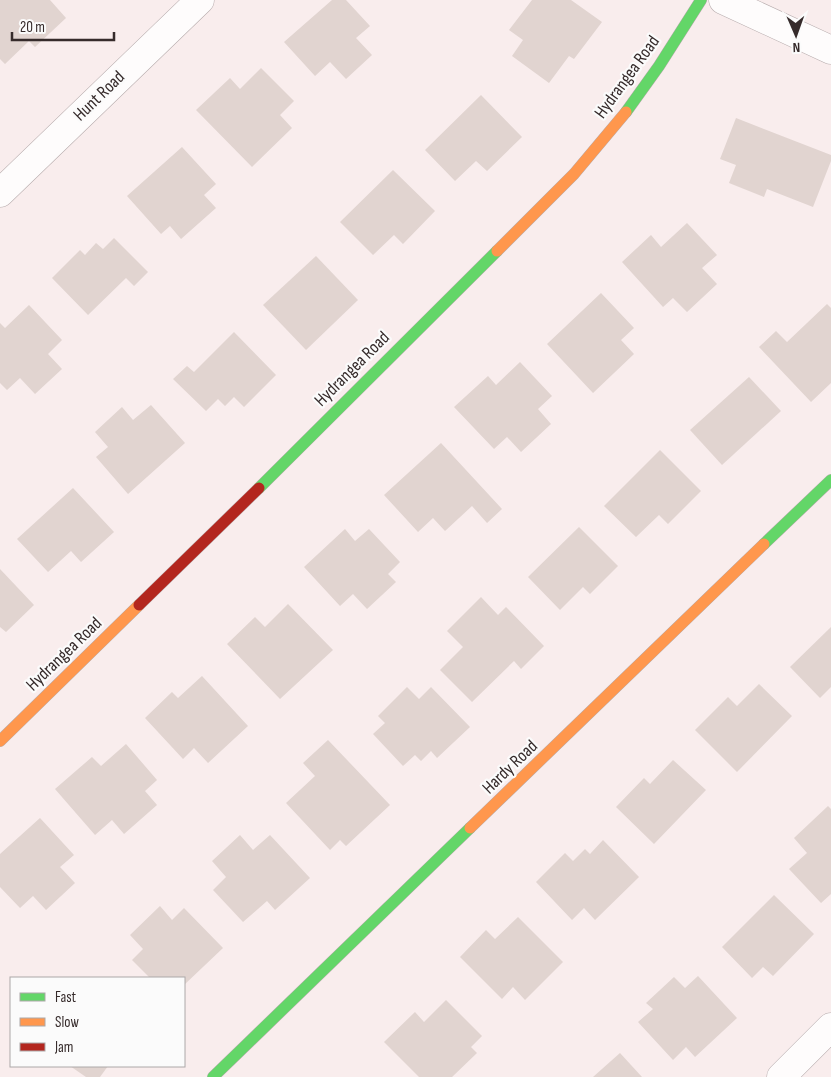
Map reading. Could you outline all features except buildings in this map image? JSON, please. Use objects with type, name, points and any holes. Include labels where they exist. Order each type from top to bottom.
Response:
[{"type":"street","name":"Hunt Road","points":[[0,193],[148,48],[200,0]]},
{"type":"street","name":"Hydrangea Road","points":[[0,741],[231,516],[335,410],[574,174],[618,122],[659,66],[702,0]]},
{"type":"street","points":[[723,0],[831,50]]},
{"type":"street","name":"Hardy Road","points":[[213,1077],[831,480]]},
{"type":"street","points":[[781,1077],[831,1027]]},
{"type":"traffic: fast","points":[[626,112],[659,66],[701,0]]},
{"type":"traffic: fast","points":[[259,488],[497,251]]},
{"type":"traffic: fast","points":[[764,544],[831,480]]},
{"type":"traffic: fast","points":[[213,1077],[470,828]]},
{"type":"traffic: slow","points":[[497,251],[574,174],[626,112]]},
{"type":"traffic: slow","points":[[470,828],[764,544]]},
{"type":"traffic: slow","points":[[0,741],[139,605]]},
{"type":"traffic: jam","points":[[139,605],[259,488]]}]
